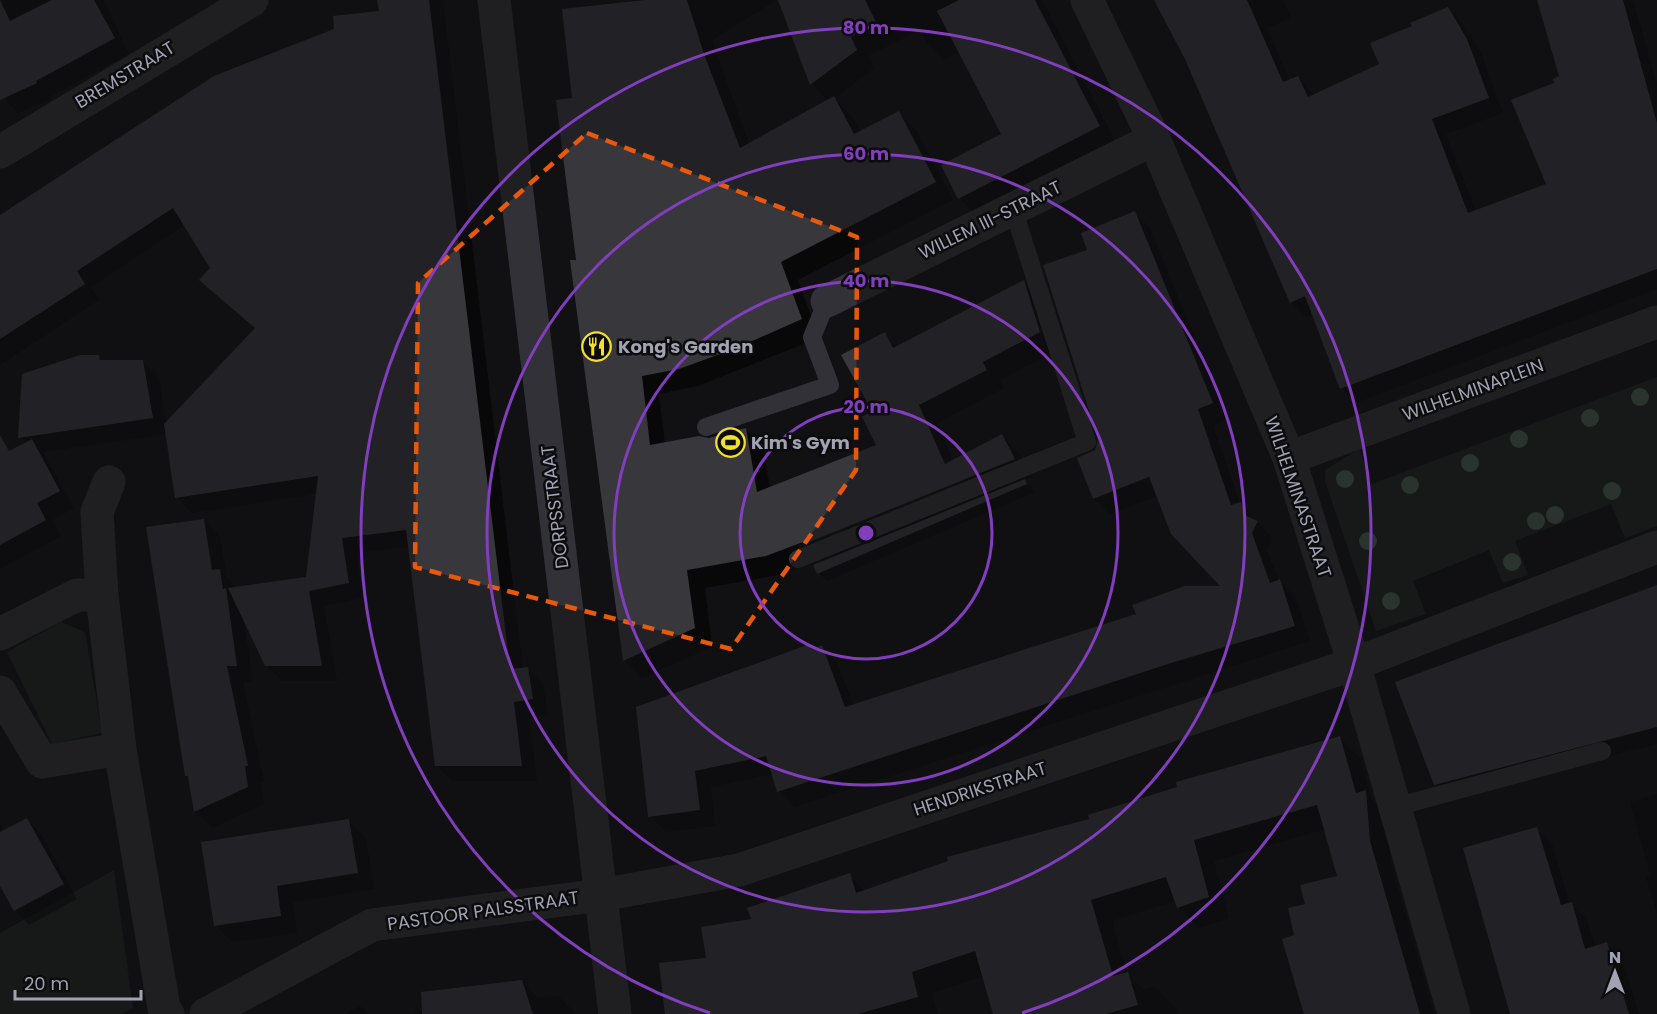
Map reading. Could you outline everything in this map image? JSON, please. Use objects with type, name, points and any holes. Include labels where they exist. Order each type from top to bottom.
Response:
[{"type":"street","name":"BREMSTRAAT","points":[[0,152],[252,0]]},
{"type":"street","name":"DORPSSTRAAT","points":[[494,0],[615,1014]]},
{"type":"street","name":"WILHELMINASTRAAT","points":[[1086,0],[1154,139],[1289,458],[1354,664],[1454,1014]]},
{"type":"street","name":"WILLEM III-STRAAT","points":[[827,301],[1154,139]]},
{"type":"street","name":"WILHELMINAPLEIN","points":[[1289,458],[1657,322]]},
{"type":"street","points":[[110,482],[97,512],[102,595],[120,749],[162,996],[168,1014]]},
{"type":"street","points":[[1354,664],[1657,547]]},
{"type":"street","points":[[0,634],[77,595],[102,595]]},
{"type":"street","name":"HENDRIKSTRAAT","points":[[601,895],[738,870],[1354,664]]},
{"type":"street","points":[[0,692],[42,762],[120,749]]},
{"type":"street","name":"PASTOOR PALSSTRAAT","points":[[206,1014],[372,926],[601,895]]},
{"type":"lane","points":[[798,559],[1086,442],[1013,208]]},
{"type":"lane","points":[[706,427],[830,386],[812,337],[827,301]]},
{"type":"lane","points":[[1395,807],[1602,751]]},
{"type":"highlighted area","points":[[587,133],[857,237],[856,470],[731,649],[415,567],[418,283]]},
{"type":"shaded area","points":[[1657,377],[1657,526],[1625,538],[1611,504],[1515,541],[1528,575],[1503,583],[1489,550],[1413,581],[1426,614],[1376,631],[1325,481],[1325,470],[1359,449],[1372,484]]},
{"type":"shaded area","points":[[61,622],[85,632],[102,733],[52,744],[7,652]]},
{"type":"shaded area","points":[[114,870],[133,1008],[122,1014],[0,1014],[0,933]]},
{"type":"building","points":[[0,0],[10,21],[52,0],[94,0],[115,38],[36,81],[37,83],[0,100]]},
{"type":"building","points":[[377,0],[429,0],[510,669],[528,667],[533,699],[514,702],[522,766],[435,766],[406,530],[342,538],[349,583],[309,591],[322,666],[265,666],[228,588],[306,577],[318,476],[175,498],[164,424],[255,328],[199,280],[210,268],[173,208],[77,271],[85,284],[0,339],[0,215],[214,76],[334,29],[333,16],[379,11]]},
{"type":"building","points":[[645,0],[687,0],[704,54],[740,148],[834,96],[854,134],[899,111],[936,182],[781,262],[802,319],[734,349],[679,369],[642,376],[650,445],[699,436],[709,438],[746,428],[757,492],[876,445],[862,417],[872,411],[841,355],[885,332],[893,348],[1024,280],[1040,332],[983,362],[987,370],[919,405],[945,464],[1002,434],[1015,459],[804,544],[803,542],[766,556],[687,570],[695,628],[623,661],[570,260],[576,260],[556,100],[572,98],[562,9]]},
{"type":"building","points":[[778,0],[865,0],[877,24],[851,37],[857,50],[810,85]]},
{"type":"building","points":[[959,0],[1035,0],[1100,126],[958,199],[941,165],[1001,134],[937,11]]},
{"type":"building","points":[[1154,0],[1247,0],[1283,82],[1298,76],[1308,97],[1379,64],[1370,43],[1412,26],[1410,23],[1448,7],[1467,39],[1489,98],[1432,119],[1468,213],[1546,184],[1511,100],[1554,83],[1553,79],[1559,76],[1537,0],[1623,0],[1657,123],[1657,269],[1340,389],[1305,296],[1290,303],[1185,59]]},
{"type":"building","points":[[1135,211],[1213,403],[1198,409],[1231,505],[1241,502],[1245,515],[1258,521],[1252,533],[1270,583],[1280,579],[1295,626],[1171,663],[777,792],[766,756],[695,771],[700,810],[648,817],[636,707],[810,644],[812,649],[822,645],[845,707],[1136,614],[1132,605],[1185,586],[1220,586],[1171,534],[1149,477],[1093,499],[1077,458],[1095,450],[1098,439],[1043,265],[1087,250],[1081,233]]},
{"type":"building","points":[[80,355],[99,355],[100,360],[143,360],[153,418],[18,438],[22,374]]},
{"type":"building","points":[[0,435],[9,451],[32,439],[60,491],[37,503],[46,520],[0,545]]},
{"type":"building","points":[[1025,479],[1027,484],[817,574],[813,565]]},
{"type":"building","points":[[204,519],[212,570],[220,569],[223,589],[226,588],[237,666],[227,666],[248,766],[245,766],[248,787],[194,812],[188,776],[185,776],[146,527]]},
{"type":"building","points":[[1657,585],[1657,727],[1434,785],[1395,682]]},
{"type":"building","points":[[1340,736],[1356,793],[1366,790],[1370,841],[1420,1014],[1304,1014],[1282,939],[1294,935],[1288,908],[1305,904],[1300,885],[1337,876],[1317,805],[1194,840],[1209,897],[1177,908],[1166,877],[1091,900],[1113,976],[1128,972],[1138,1005],[1106,1014],[993,1014],[975,951],[912,972],[918,997],[858,1014],[665,1014],[659,963],[706,958],[701,927],[751,919],[747,908],[850,873],[856,893],[948,861],[947,857],[1089,819],[1088,815],[1177,787],[1176,782]]},
{"type":"building","points":[[27,818],[64,884],[14,911],[0,886],[0,832]]},
{"type":"building","points":[[349,819],[358,873],[277,886],[281,916],[214,926],[201,842]]},
{"type":"building","points":[[1537,827],[1561,905],[1572,902],[1585,949],[1607,942],[1629,1014],[1510,1014],[1463,848]]},
{"type":"building","points":[[522,980],[533,1014],[422,1014],[421,992]]},
{"type":"place","name":"Kong's Garden","points":[[597,347]]},
{"type":"place","name":"Kim's Gym","points":[[730,443]]}]
